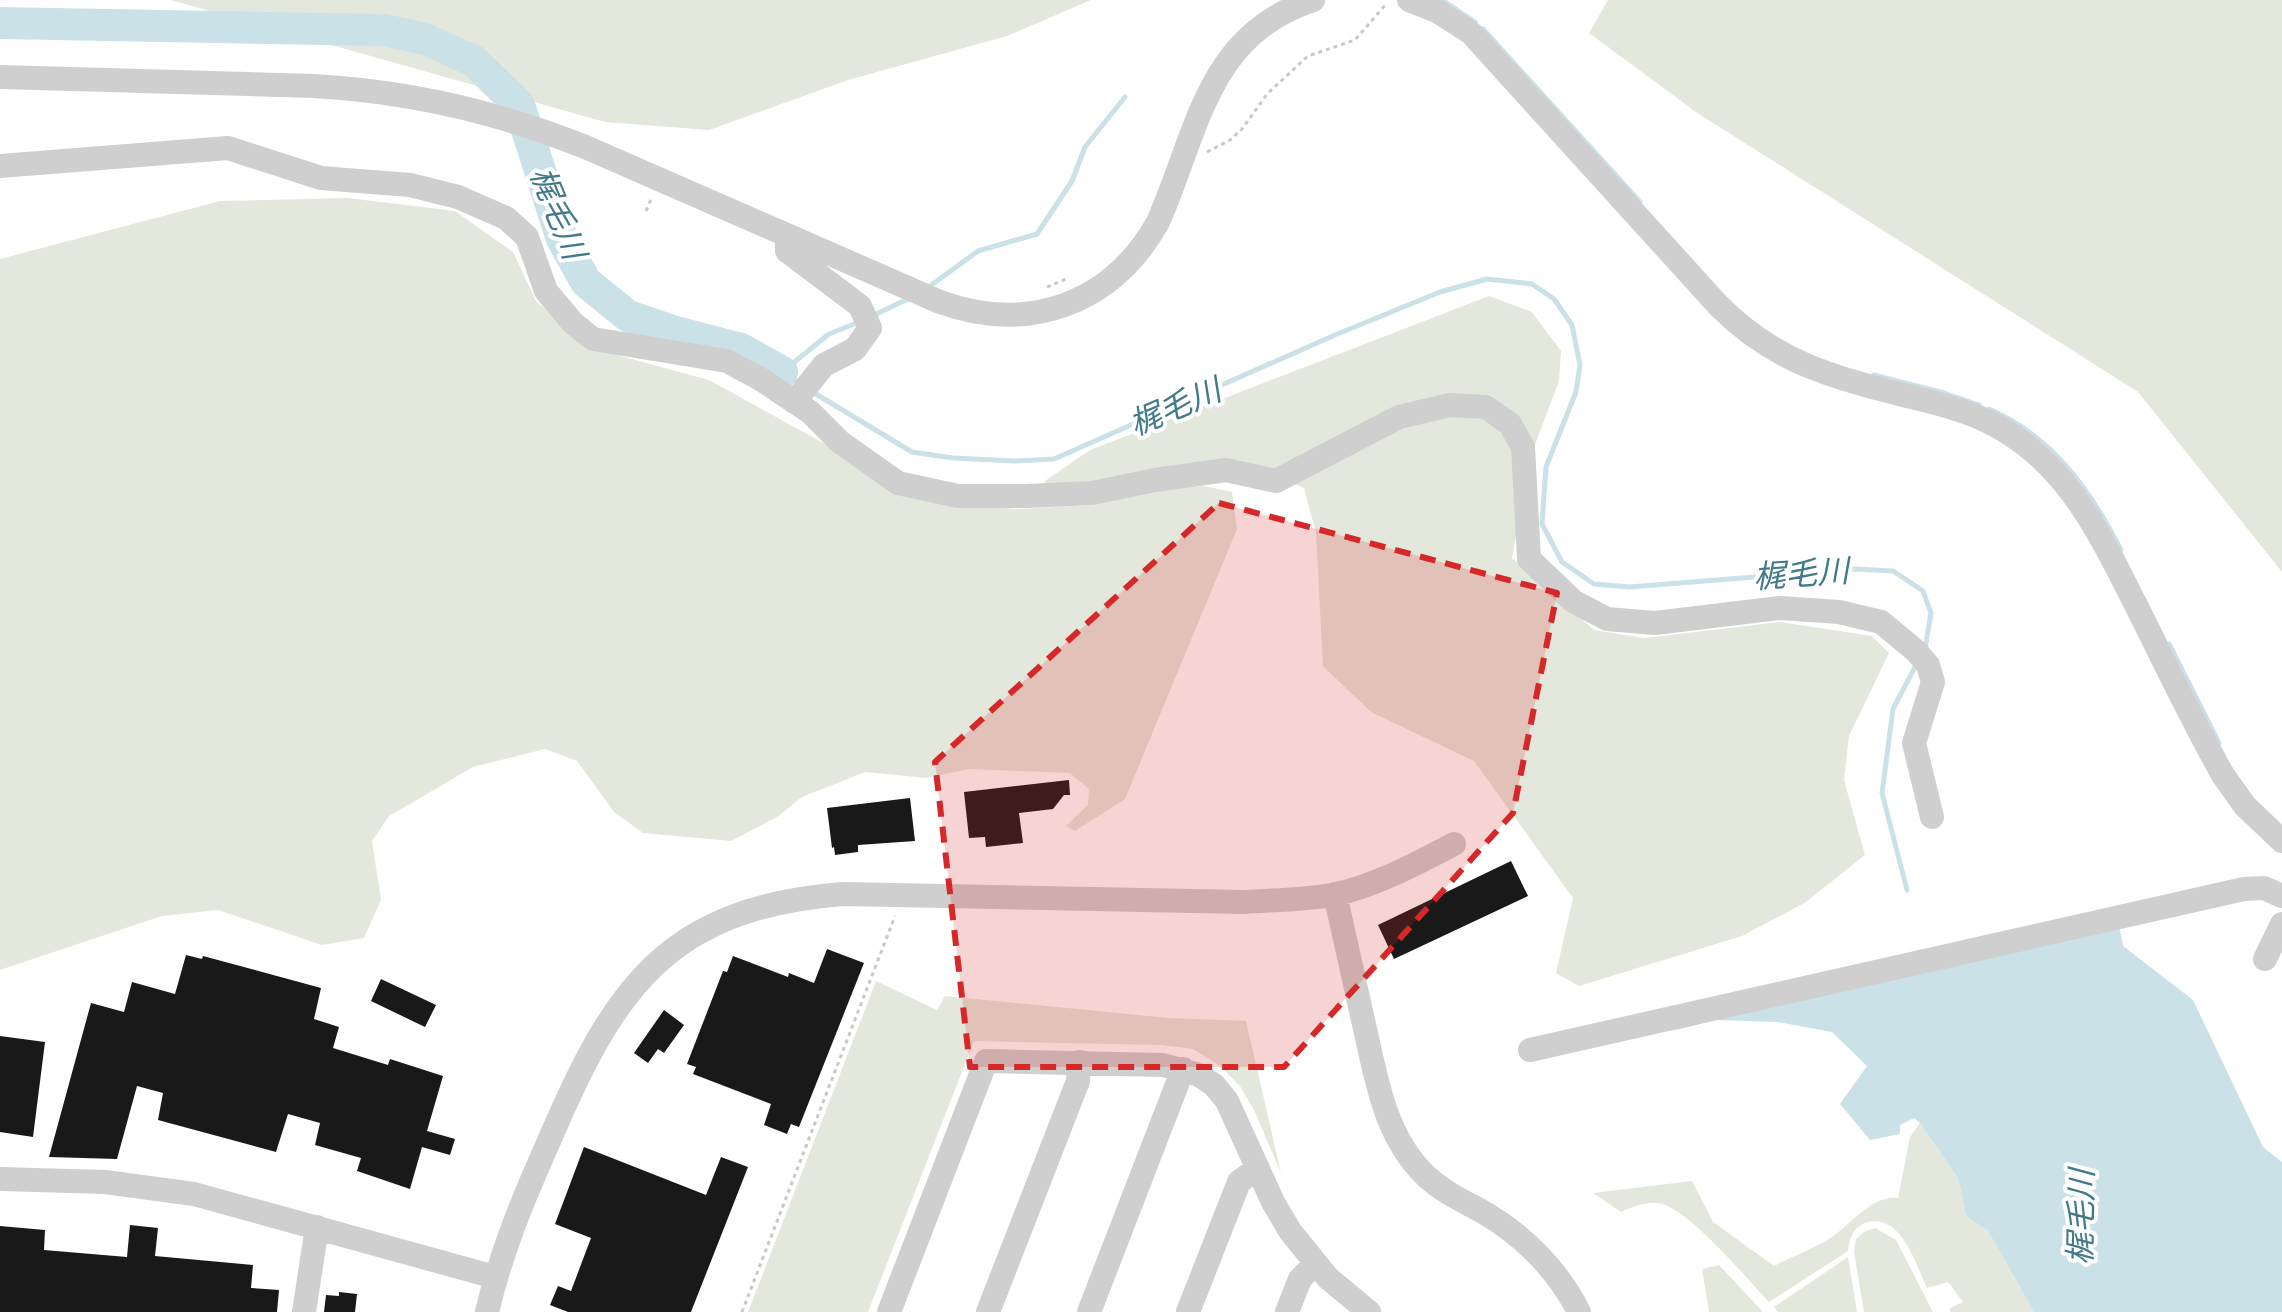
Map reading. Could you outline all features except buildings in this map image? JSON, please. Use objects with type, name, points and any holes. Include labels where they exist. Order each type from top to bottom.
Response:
[{"type":"street","points":[[0,77],[360,88],[406,94],[496,114],[564,138],[940,302],[978,313],[1017,315],[1056,309],[1092,293],[1123,270],[1149,239],[1166,204],[1211,85],[1234,51],[1281,13],[1313,0]]},
{"type":"street","points":[[1409,0],[1455,21],[1478,41],[1718,305],[1749,334],[1785,357],[1823,374],[1940,404],[1985,420],[2025,444],[2053,469],[2088,513],[2223,775],[2245,806],[2282,841]]},
{"type":"street","points":[[0,166],[228,148],[321,178],[410,185],[458,197],[506,218],[527,237],[546,291],[573,323],[593,339],[727,361],[762,380],[802,392]]},
{"type":"street","points":[[787,235],[785,244],[792,256],[857,303],[867,321],[855,349],[828,362],[802,392]]},
{"type":"street","points":[[802,392],[810,412],[840,442],[898,483],[958,496],[1092,493],[1226,470],[1276,481],[1399,417],[1450,405],[1486,407],[1510,424],[1523,447],[1529,559],[1573,601],[1607,619],[1655,623],[1780,608],[1839,612],[1881,622],[1922,658],[1933,682],[1914,743],[1932,817]]},
{"type":"street","points":[[487,1312],[514,1221],[560,1116],[613,1012],[653,966],[693,936],[724,919],[779,902],[843,894],[1244,902],[1335,894],[1418,863],[1454,844]]},
{"type":"street","points":[[1530,1050],[2244,889],[2264,888],[2282,896]]},
{"type":"street","points":[[1335,894],[1383,1103],[1403,1149],[1444,1191],[1501,1223],[1534,1250],[1551,1267],[1579,1312]]},
{"type":"street","points":[[2265,959],[2282,924]]},
{"type":"street","points":[[889,1312],[986,1061],[1163,1065],[1183,1069],[1214,1085],[1227,1101],[1290,1231],[1315,1264],[1369,1312]]},
{"type":"street","points":[[988,1312],[1078,1081],[1079,1062]]},
{"type":"street","points":[[1089,1312],[1183,1069]]},
{"type":"street","points":[[1188,1312],[1239,1182],[1258,1168]]},
{"type":"street","points":[[0,1179],[105,1182],[194,1194],[495,1277]]},
{"type":"street","points":[[304,1312],[317,1227]]},
{"type":"street","points":[[1287,1312],[1300,1279],[1315,1264]]},
{"type":"path","points":[[1181,165],[1230,140],[1242,129],[1267,94],[1308,56],[1355,40],[1390,0]]},
{"type":"path","points":[[742,1312],[895,912]]},
{"type":"highlighted area","points":[[1219,503],[1557,593],[1513,813],[1284,1067],[970,1067],[935,762]]},
{"type":"shaded area","points":[[171,0],[1091,0],[1007,36],[848,80],[709,130],[605,122]]},
{"type":"shaded area","points":[[1608,0],[2282,0],[2282,572],[2138,392],[1696,112],[1589,33]]},
{"type":"shaded area","points":[[348,198],[455,211],[513,252],[536,301],[591,348],[709,380],[827,445],[955,505],[1018,509],[1092,505],[1155,489],[1205,486],[1232,492],[1237,529],[1125,799],[1075,831],[1066,826],[1088,805],[1089,789],[1070,773],[969,769],[926,778],[865,772],[802,797],[777,817],[731,841],[643,833],[614,812],[577,761],[545,749],[473,767],[389,816],[372,841],[381,900],[364,938],[322,945],[218,910],[162,916],[0,970],[0,259],[220,201]]},
{"type":"shaded area","points":[[1489,296],[1532,312],[1561,351],[1559,381],[1530,458],[1512,558],[1594,630],[1644,638],[1780,622],[1872,636],[1889,653],[1849,736],[1844,780],[1865,855],[1806,902],[1742,936],[1579,986],[1556,973],[1573,898],[1474,761],[1371,712],[1323,666],[1316,533],[1304,488],[1270,475],[1046,490],[1045,481],[1090,450]]},
{"type":"shaded area","points":[[876,981],[937,1010],[945,996],[1169,1018],[1246,1021],[1281,1173],[1255,1112],[1240,1086],[1219,1065],[1193,1049],[1162,1045],[974,1041],[868,1312],[748,1312]]},
{"type":"shaded area","points":[[1920,1123],[1958,1178],[1966,1216],[1988,1231],[2034,1312],[1950,1312],[1950,1308],[1963,1302],[1948,1282],[1927,1288],[1899,1233],[1880,1222],[1859,1226],[1851,1237],[1848,1251],[1769,1302],[1684,1216],[1657,1203],[1639,1205],[1621,1212],[1593,1193],[1692,1181],[1713,1222],[1774,1266],[1832,1237],[1871,1205],[1898,1198],[1910,1137]]},
{"type":"shaded area","points":[[1875,1228],[1896,1240],[1933,1312],[1864,1312],[1854,1252],[1856,1239]]},
{"type":"shaded area","points":[[1848,1257],[1857,1312],[1778,1312],[1774,1307]]},
{"type":"shaded area","points":[[1719,1265],[1763,1312],[1709,1312],[1702,1269]]},
{"type":"water","points":[[2119,925],[2123,946],[2193,1000],[2263,1147],[2282,1162],[2282,1312],[2034,1312],[1988,1231],[1966,1216],[1958,1178],[1920,1123],[1914,1118],[1900,1125],[1900,1134],[1870,1140],[1840,1104],[1867,1066],[1832,1032],[1778,1022],[1715,1020],[1660,1032]]},
{"type":"waterway","points":[[1442,0],[1475,22]]},
{"type":"waterway","name":"梶毛川","points":[[0,23],[384,30],[425,39],[474,61],[519,105],[562,239],[586,282],[628,316],[741,349],[782,372]]},
{"type":"waterway","points":[[1483,29],[1640,202]]},
{"type":"waterway","points":[[926,289],[978,251],[1037,234],[1072,181],[1085,147],[1125,97]]},
{"type":"waterway","name":"梶毛川","points":[[811,391],[912,452],[953,458],[1054,459],[1440,292],[1487,279],[1532,284],[1554,299],[1572,325],[1580,365],[1576,392],[1546,467],[1542,524],[1562,562],[1594,584],[1629,587],[1855,569],[1893,571],[1923,591],[1931,613],[1925,649]]},
{"type":"waterway","points":[[872,316],[910,298]]},
{"type":"waterway","points":[[799,383],[782,372],[829,334],[859,322]]},
{"type":"waterway","points":[[1874,375],[1979,405]]},
{"type":"waterway","points":[[1989,409],[2012,420],[2051,450],[2083,487],[2121,550]]},
{"type":"waterway","points":[[2169,644],[2219,743]]},
{"type":"waterway","name":"梶毛川","points":[[1907,890],[1882,793],[1893,709],[1916,665]]}]
